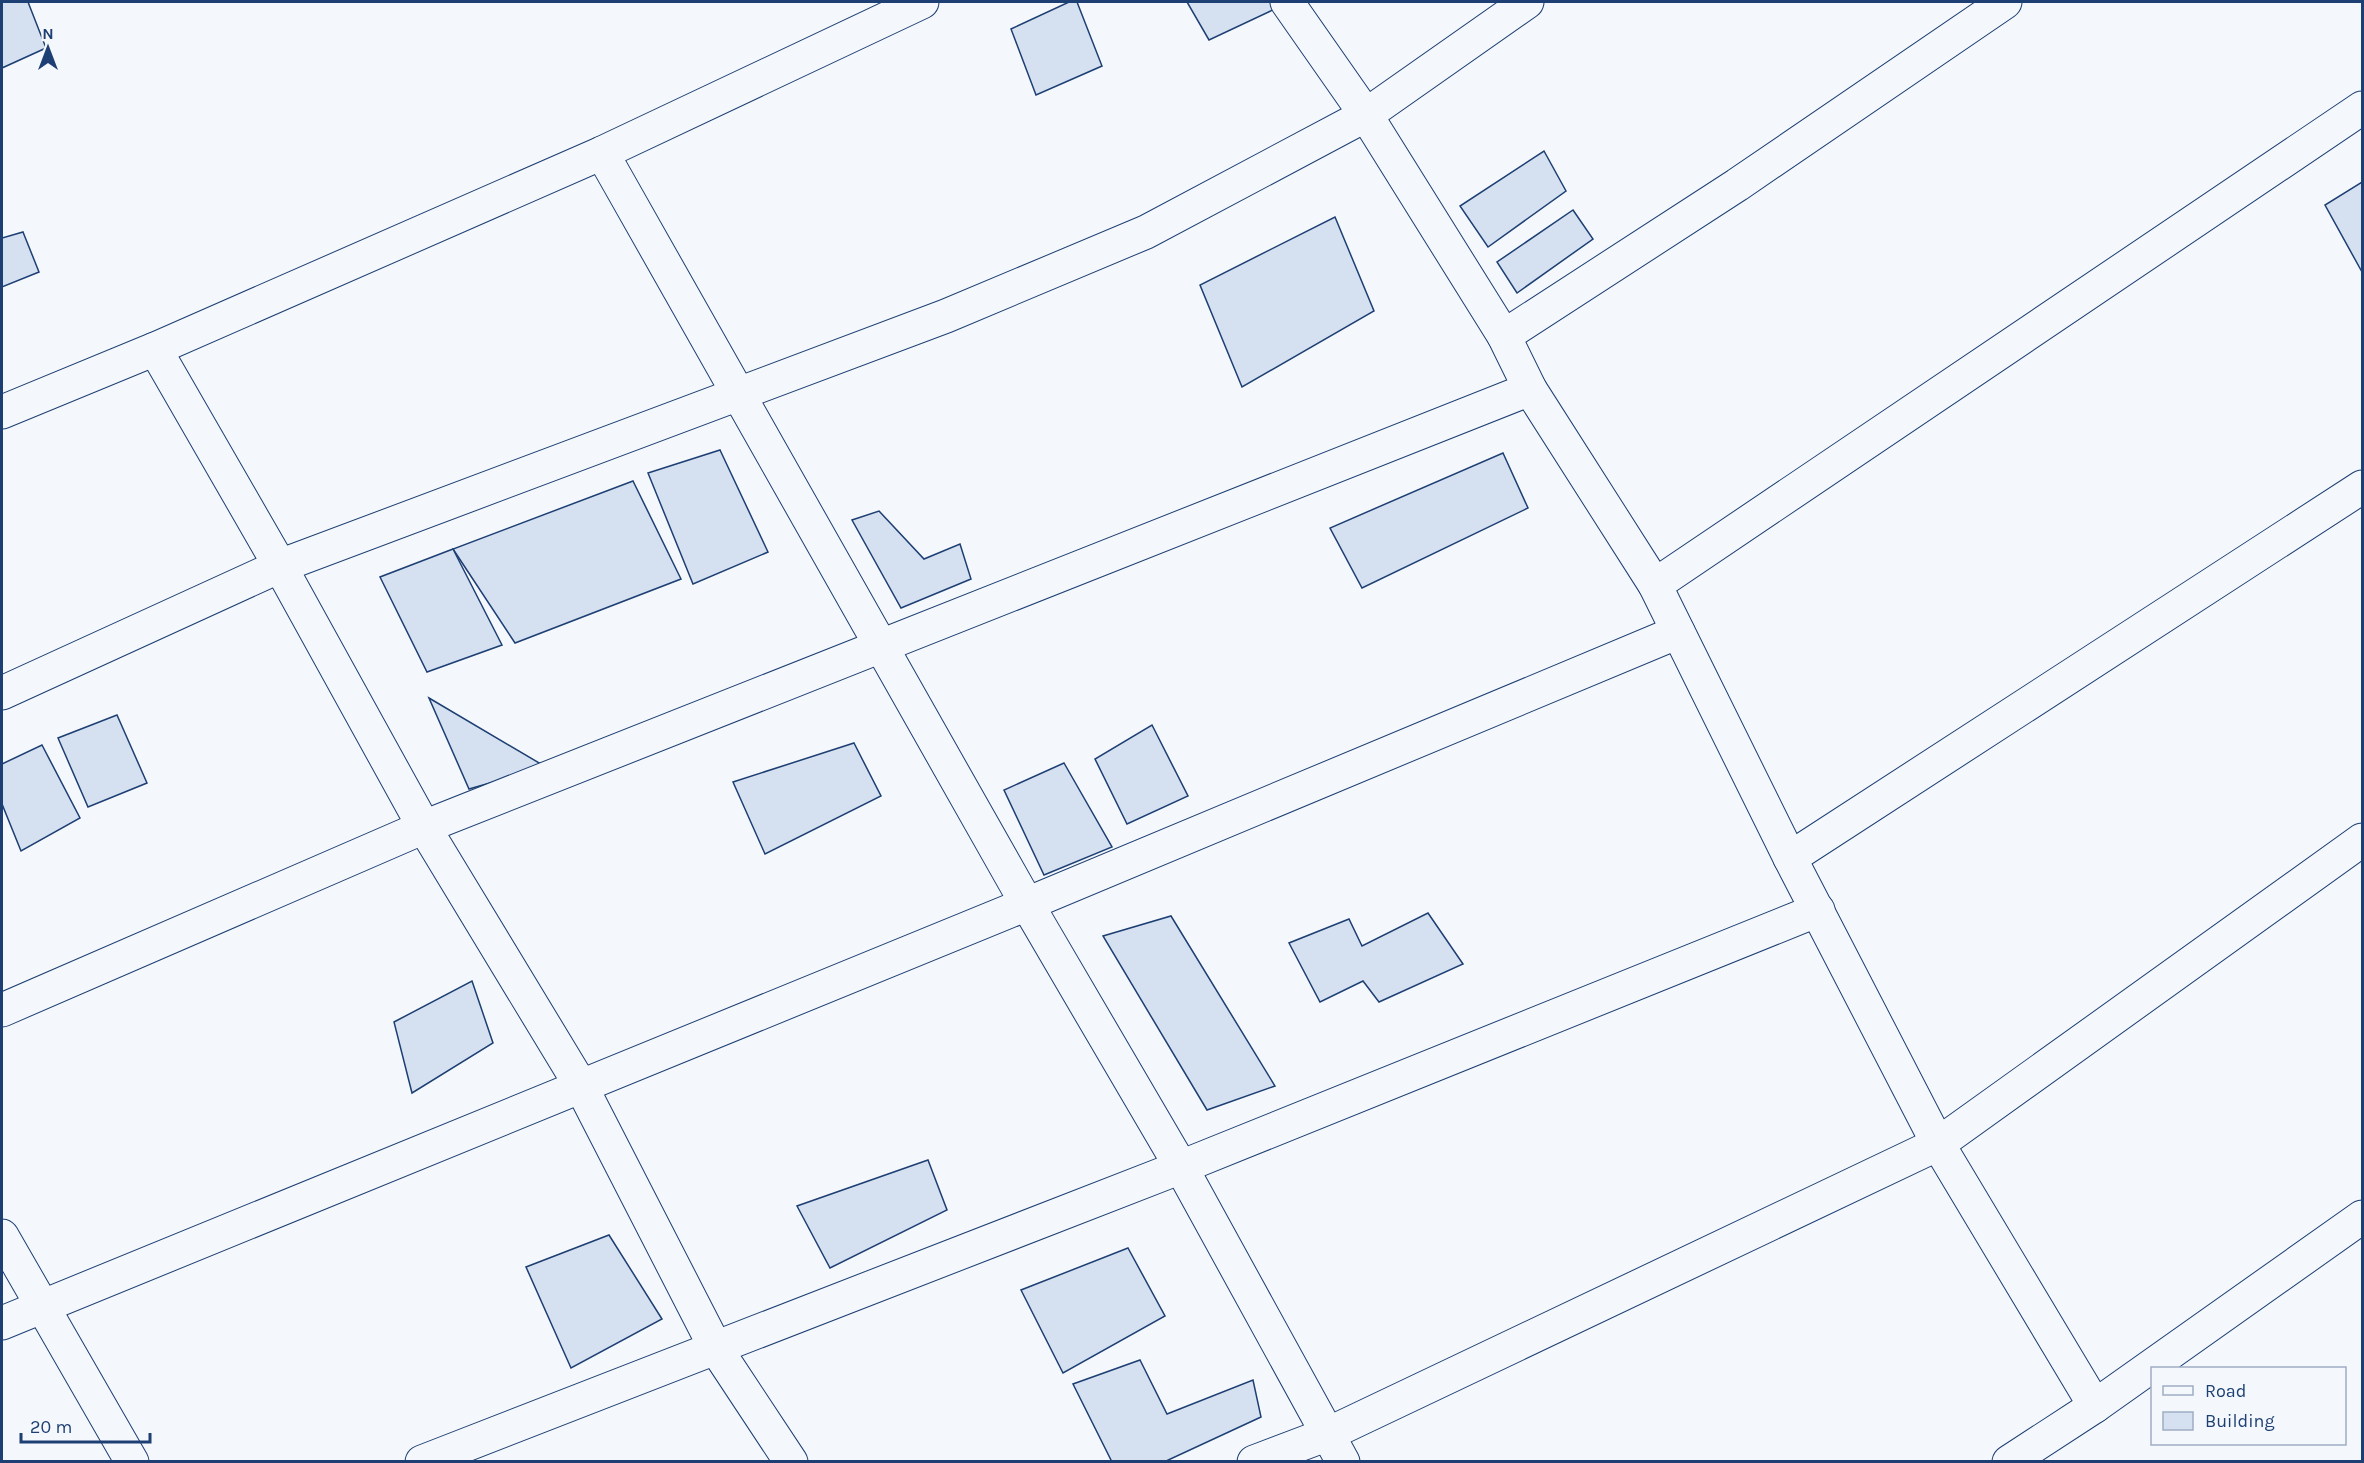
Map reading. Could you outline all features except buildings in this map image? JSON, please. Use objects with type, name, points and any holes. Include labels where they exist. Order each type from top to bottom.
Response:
[{"type":"street","points":[[2,412],[155,349],[602,153],[922,2]]},
{"type":"street","points":[[1287,2],[1366,115],[1504,336],[1530,389],[1655,585],[1790,858],[1938,1144],[2095,1406]]},
{"type":"street","points":[[2,693],[280,566],[946,316],[1146,232],[1366,115],[1527,2]]},
{"type":"street","points":[[1504,336],[1737,185],[2006,2]]},
{"type":"street","points":[[1655,585],[2362,108]]},
{"type":"street","points":[[602,153],[1028,904],[1181,1167],[1335,1448]]},
{"type":"street","points":[[155,349],[280,566],[424,827],[581,1086],[715,1347],[791,1461]]},
{"type":"street","points":[[2,1010],[424,827],[1530,389]]},
{"type":"street","points":[[1790,858],[2362,487]]},
{"type":"street","points":[[2,1323],[1028,904],[1678,632]]},
{"type":"street","points":[[1254,1461],[1335,1448],[1938,1144],[2362,840]]},
{"type":"street","points":[[422,1461],[1181,1167],[1818,910]]},
{"type":"street","points":[[2009,1461],[2095,1406],[2362,1217]]},
{"type":"street","points":[[2,1236],[132,1461]]}]
